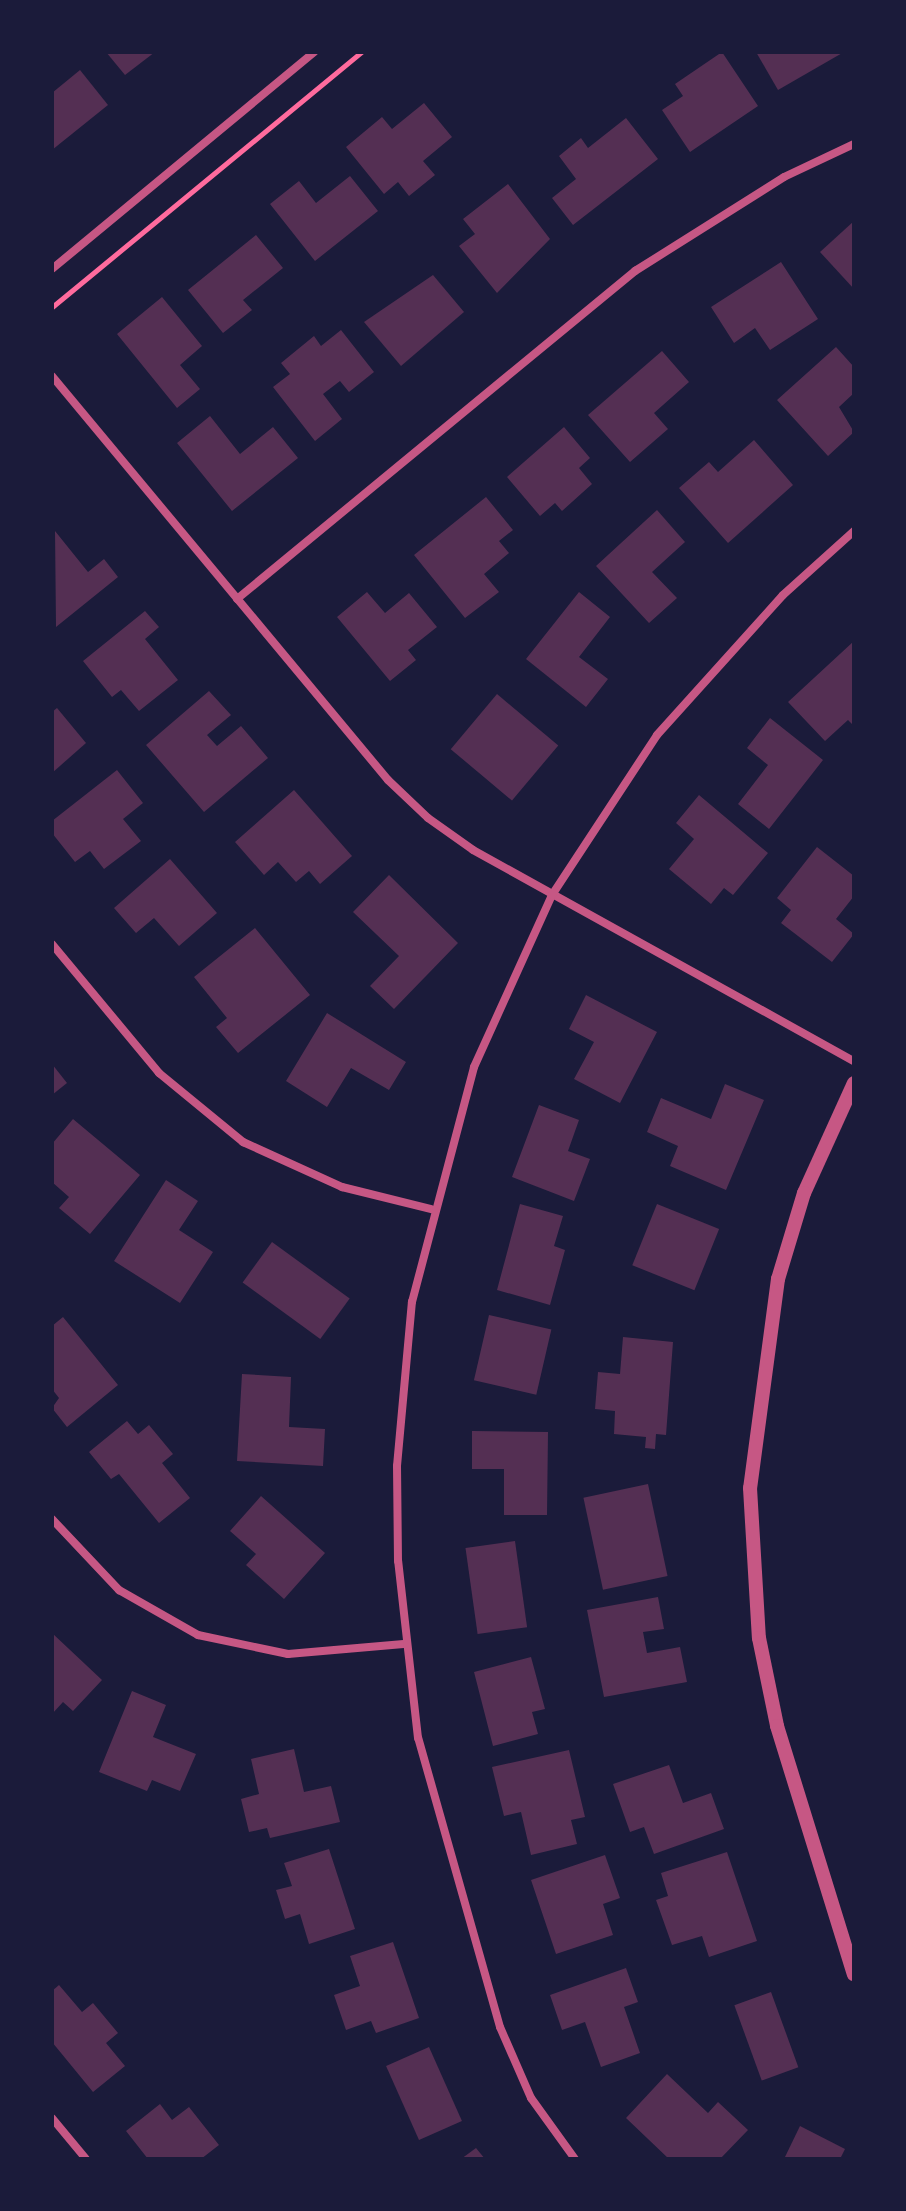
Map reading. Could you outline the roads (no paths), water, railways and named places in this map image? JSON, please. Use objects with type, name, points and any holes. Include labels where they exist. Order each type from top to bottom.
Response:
[{"type":"street","points":[[52,269],[314,52]]},
{"type":"street","points":[[237,599],[635,271],[758,192],[854,144]]},
{"type":"street","points":[[52,376],[398,790],[473,850],[854,1061]]},
{"type":"street","points":[[575,2159],[531,2098],[500,2027],[439,1831],[404,1644],[397,1466],[412,1302],[431,1209],[474,1067],[552,895],[657,735],[783,595],[854,531]]},
{"type":"street","points":[[52,944],[159,1073],[243,1142],[342,1187],[431,1209]]},
{"type":"street","points":[[854,1083],[804,1193],[778,1279],[750,1488],[759,1638],[777,1726],[854,1974]]},
{"type":"street","points":[[52,1519],[119,1590],[198,1635],[288,1654],[404,1644]]},
{"type":"street","points":[[52,2118],[86,2159]]}]
